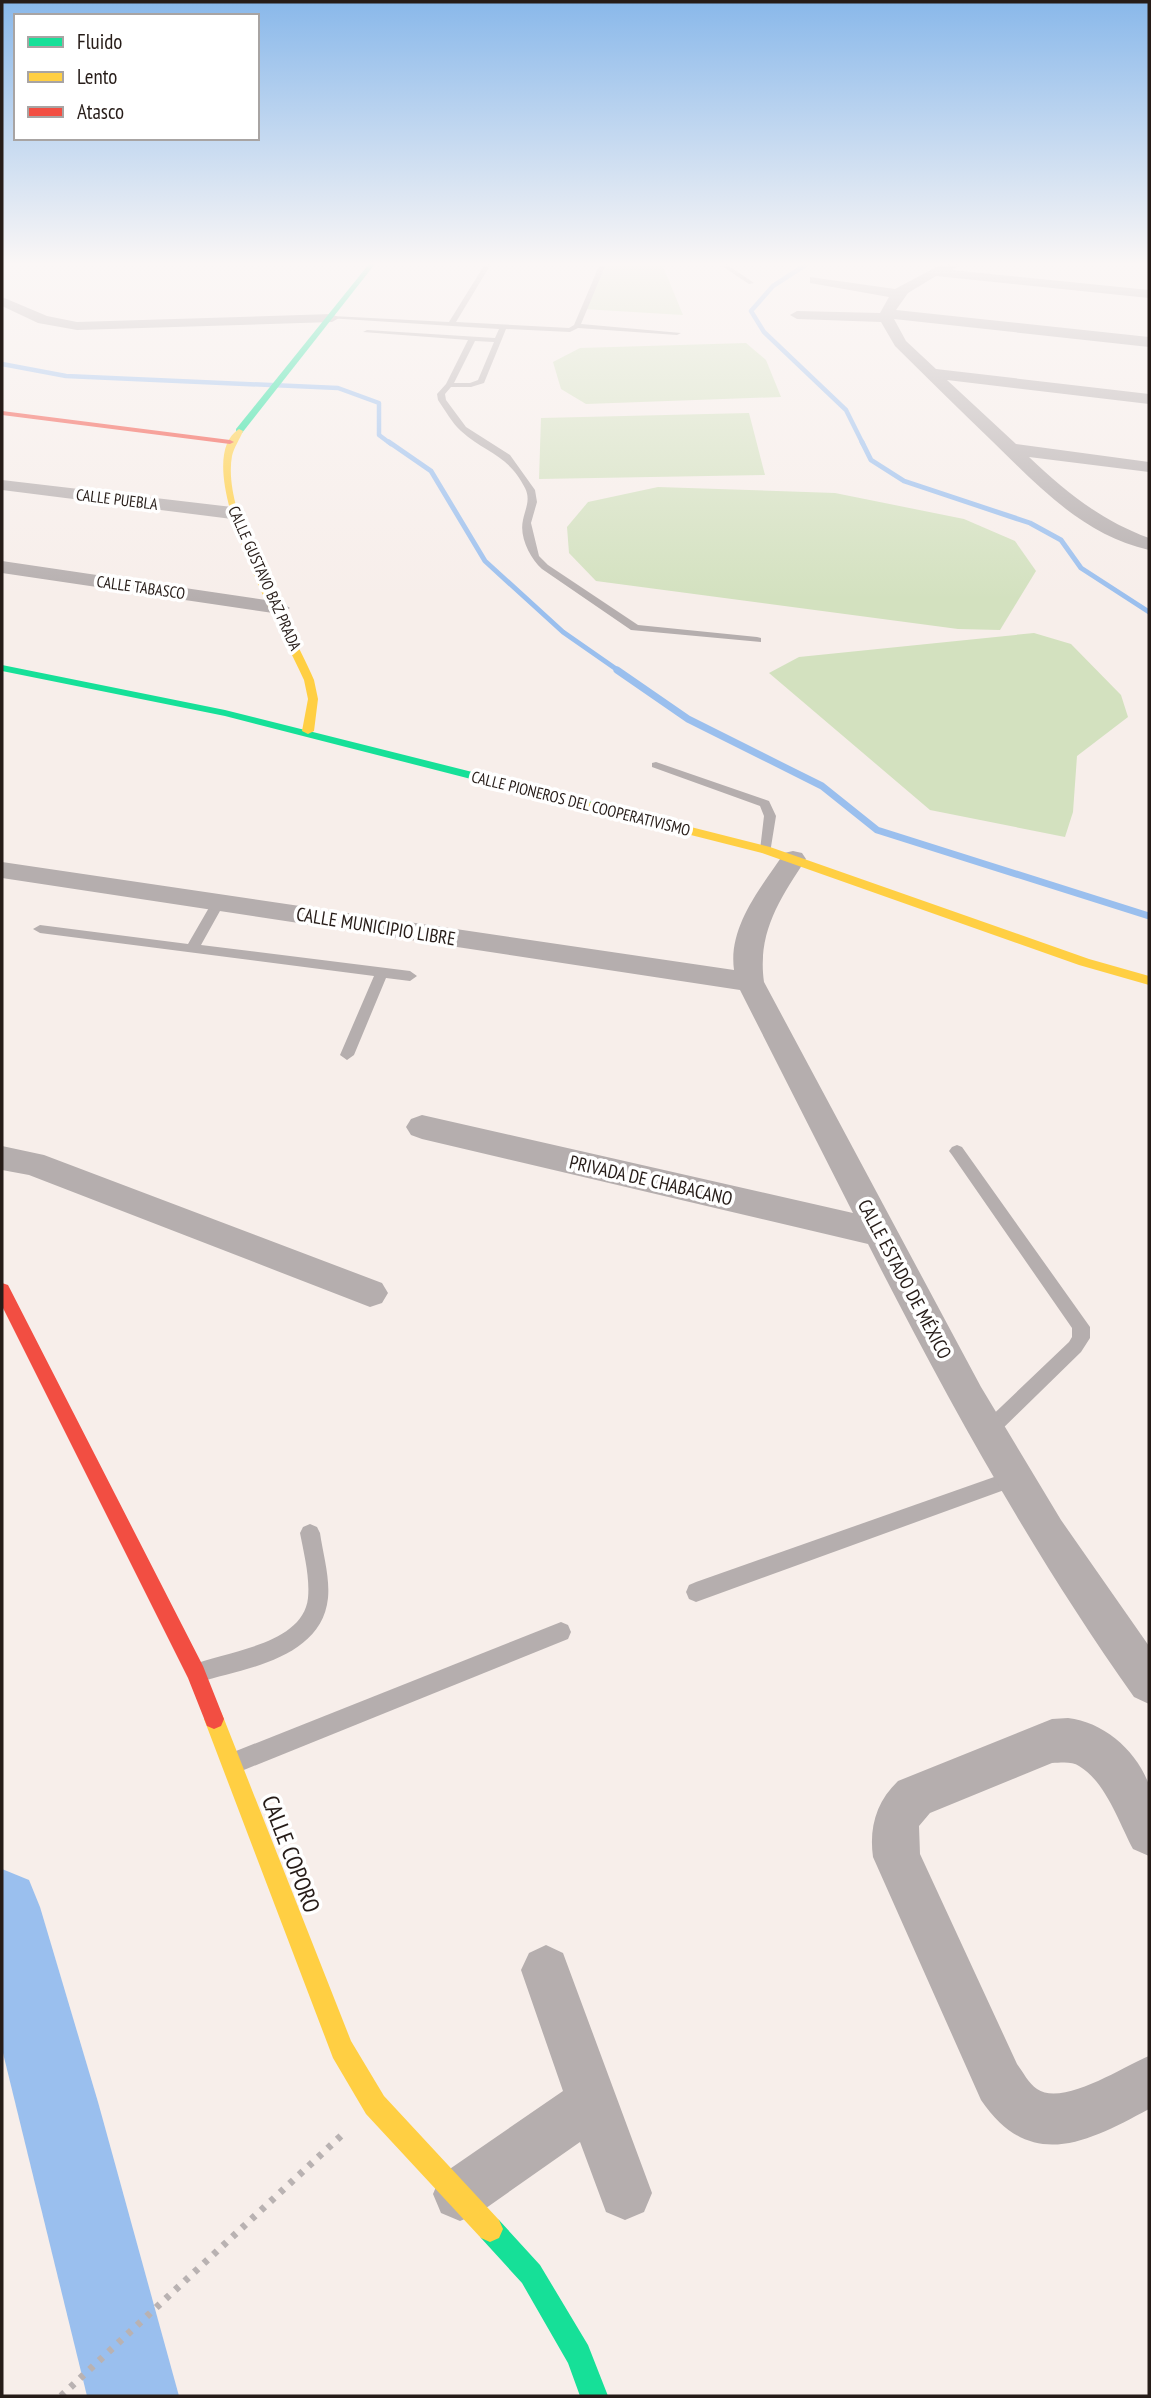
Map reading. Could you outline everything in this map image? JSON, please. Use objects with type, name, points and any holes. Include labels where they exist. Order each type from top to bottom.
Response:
[{"type":"street","points":[[2,413],[230,442],[284,376]]},
{"type":"street","points":[[936,376],[1010,449],[1084,515],[1115,532],[1149,544]]},
{"type":"street","points":[[957,376],[1149,399]]},
{"type":"street","name":"CALLE GUSTAVO BAZ PRADA","points":[[230,442],[225,461],[232,513],[280,608],[310,680],[313,698],[308,731]]},
{"type":"street","points":[[1010,449],[1149,467]]},
{"type":"street","name":"CALLE PUEBLA","points":[[2,485],[232,513]]},
{"type":"street","name":"CALLE TABASCO","points":[[2,567],[280,608]]},
{"type":"street","name":"CALLE PIONEROS DEL COOPERATIVISMO","points":[[2,668],[107,685],[308,731],[779,854],[1084,962],[1149,981]]},
{"type":"street","name":"CALLE ESTADO DE MÉXICO","points":[[779,854],[748,936],[744,958],[750,982],[880,1233],[1014,1478],[1086,1594],[1149,1682]]},
{"type":"street","name":"CALLE MUNICIPIO LIBRE","points":[[2,870],[750,982]]},
{"type":"street","name":"PRIVADA DE CHABACANO","points":[[422,1128],[880,1233]]},
{"type":"street","points":[[2,1158],[33,1164],[370,1293]]},
{"type":"street","name":"CALLE COPORO","points":[[3,1297],[196,1673],[342,2049],[374,2105],[460,2194],[531,2274],[578,2355],[594,2396]]},
{"type":"street","points":[[1145,1817],[1111,1768],[1094,1749],[1073,1740],[1052,1741],[914,1797],[898,1811],[892,1832],[897,1857],[999,2082],[1017,2107],[1042,2121],[1067,2119],[1149,2082]]},
{"type":"street","points":[[546,1969],[625,2193]]},
{"type":"street","points":[[460,2194],[593,2102]]},
{"type":"lane","points":[[454,376],[441,394],[442,400],[463,429],[508,457],[531,490],[533,502],[526,523],[535,557],[545,567],[635,628],[757,640]]},
{"type":"lane","points":[[449,385],[478,383],[482,376]]},
{"type":"lane","points":[[656,765],[765,804],[779,854]]},
{"type":"lane","points":[[193,947],[219,902]]},
{"type":"lane","points":[[40,929],[410,976]]},
{"type":"lane","points":[[347,1055],[382,972]]},
{"type":"lane","points":[[957,1151],[1081,1327],[1081,1338],[1075,1347],[988,1431]]},
{"type":"lane","points":[[696,1592],[1014,1478]]},
{"type":"lane","points":[[196,1673],[287,1643],[304,1632],[314,1617],[318,1599],[310,1533]]},
{"type":"lane","points":[[231,1764],[561,1632]]},
{"type":"path","points":[[61,2396],[374,2105]]},
{"type":"green space","points":[[557,376],[772,376],[781,397],[586,404],[561,389]]},
{"type":"green space","points":[[749,413],[765,475],[539,479],[541,418]]},
{"type":"green space","points":[[658,487],[835,493],[964,519],[1015,541],[1036,571],[1000,630],[958,629],[596,581],[569,553],[567,527],[588,502]]},
{"type":"green space","points":[[1034,633],[1071,644],[1121,695],[1128,717],[1077,756],[1073,812],[1065,837],[930,810],[769,673],[799,657]]},
{"type":"waterway","points":[[66,376],[338,388],[379,403],[379,435],[391,444]]},
{"type":"waterway","points":[[810,376],[846,410],[871,460],[904,481],[1030,523],[1061,540],[1081,568],[1149,612]]},
{"type":"waterway","points":[[389,442],[431,471],[485,561],[563,632],[619,671]]},
{"type":"waterway","points":[[617,670],[688,719],[822,786],[877,830],[1149,916]]},
{"type":"waterway","points":[[2,1907],[57,2102],[133,2396]]},
{"type":"traffic: fast","points":[[239,431],[283,376]]},
{"type":"traffic: fast","points":[[2,668],[225,713],[592,806]]},
{"type":"traffic: fast","points":[[490,2229],[531,2274],[578,2355],[594,2396]]},
{"type":"traffic: slow","points":[[239,431],[228,455],[228,485],[236,518],[250,554],[309,680],[313,699],[308,731]]},
{"type":"traffic: slow","points":[[592,806],[766,850],[1084,962],[1149,981]]},
{"type":"traffic: slow","points":[[214,1719],[342,2049],[375,2105],[490,2229]]},
{"type":"traffic: jam","points":[[2,413],[230,442]]},
{"type":"traffic: jam","points":[[2,1290],[196,1673],[214,1719]]}]
